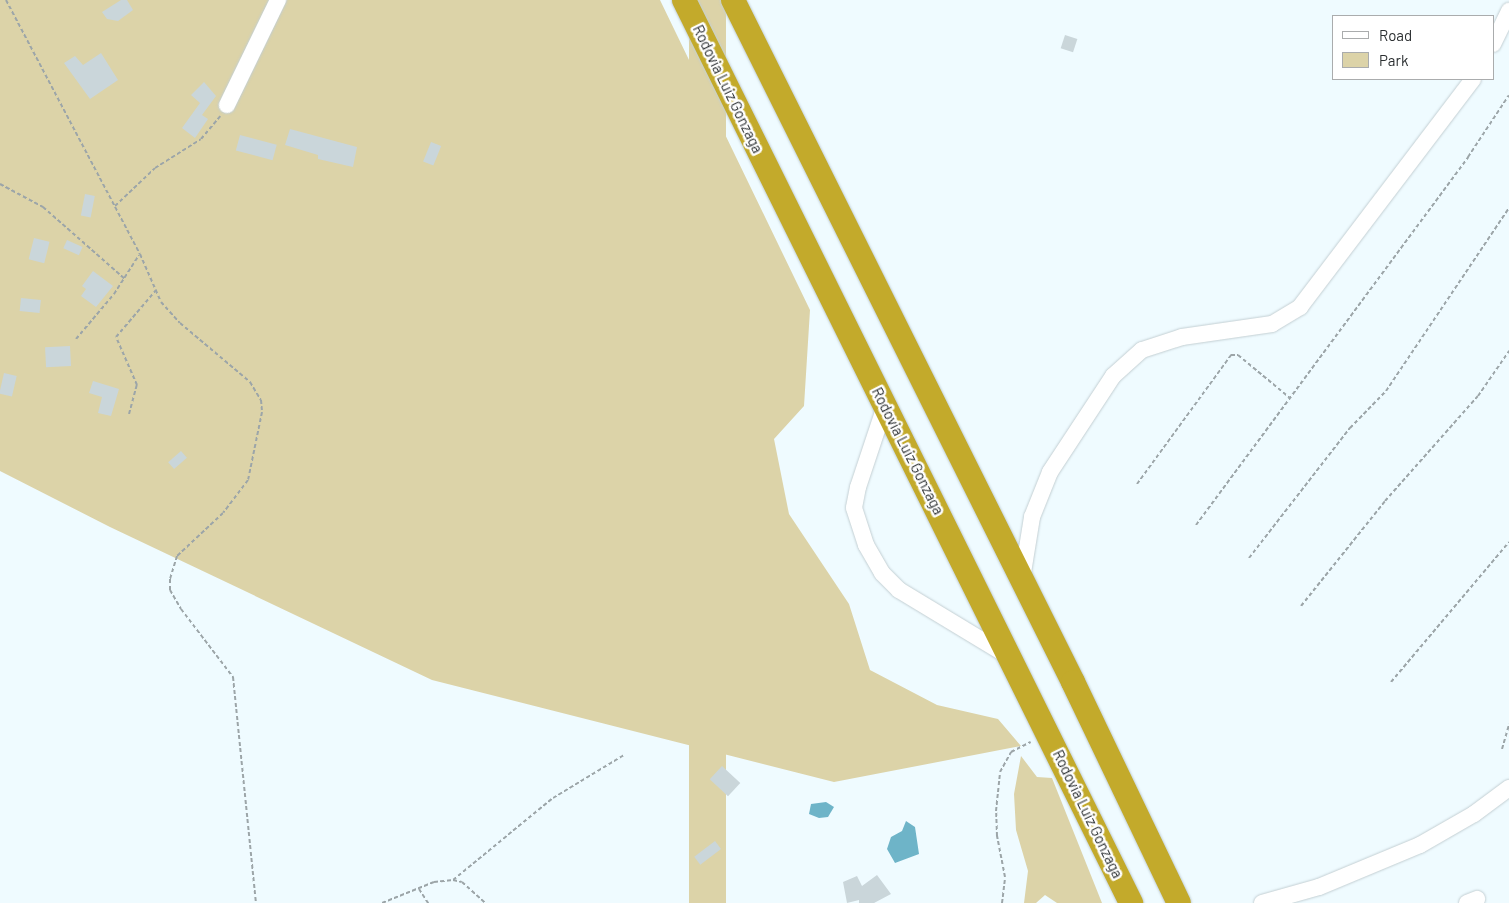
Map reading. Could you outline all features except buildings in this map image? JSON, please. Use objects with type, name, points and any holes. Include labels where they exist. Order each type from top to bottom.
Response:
[{"type":"highway","name":"Rodovia Luiz Gonzaga","points":[[684,0],[1131,903]]},
{"type":"highway","points":[[733,0],[1022,579],[1179,903]]},
{"type":"street","points":[[227,105],[278,0]]},
{"type":"street","points":[[1494,42],[1509,11]]},
{"type":"street","points":[[1022,579],[1032,517],[1050,472],[1113,376],[1142,350],[1182,337],[1272,324],[1300,307],[1472,80]]},
{"type":"street","points":[[885,406],[858,487],[854,508],[866,545],[882,573],[900,590],[1011,658]]},
{"type":"street","points":[[1262,903],[1319,887],[1420,845],[1474,814],[1509,788]]},
{"type":"path","points":[[6,0],[140,254],[156,290],[170,313],[250,382],[261,400],[262,412],[248,480],[223,513],[177,556],[170,579],[170,590],[181,609],[233,677],[256,903]]},
{"type":"path","points":[[1196,525],[1468,157],[1509,95]]},
{"type":"path","points":[[114,207],[155,168],[201,139],[227,105]]},
{"type":"path","points":[[0,184],[42,207],[124,279]]},
{"type":"path","points":[[1249,558],[1350,428],[1386,391],[1509,208]]},
{"type":"path","points":[[76,339],[124,279],[140,254]]},
{"type":"path","points":[[129,414],[137,385],[116,337],[156,290]]},
{"type":"path","points":[[1301,606],[1386,501],[1478,396],[1509,351]]},
{"type":"path","points":[[1138,484],[1231,355],[1238,355],[1290,398]]},
{"type":"path","points":[[1391,682],[1509,542]]},
{"type":"path","points":[[1502,749],[1509,724]]},
{"type":"path","points":[[1002,903],[1005,877],[997,836],[996,811],[1000,772],[1011,752],[1048,734]]},
{"type":"path","points":[[453,880],[553,798],[624,755]]},
{"type":"path","points":[[382,903],[419,890],[434,882],[453,880],[462,882],[485,903]]},
{"type":"path","points":[[419,890],[428,903]]},
{"type":"green space","points":[[0,0],[660,0],[810,310],[804,406],[774,439],[789,514],[849,604],[870,670],[937,705],[998,719],[1021,746],[834,782],[432,680],[110,527],[0,471]]},
{"type":"green space","points":[[689,0],[726,0],[726,903],[689,903]]},
{"type":"green space","points":[[1021,756],[1037,777],[1052,778],[1102,903],[1057,903],[1045,895],[1036,903],[1024,903],[1028,871],[1016,830],[1014,794]]},
{"type":"water","points":[[826,802],[834,807],[828,817],[819,818],[809,814],[811,804]]},
{"type":"water","points":[[906,821],[915,827],[919,854],[895,863],[887,849],[891,837],[902,831]]}]
